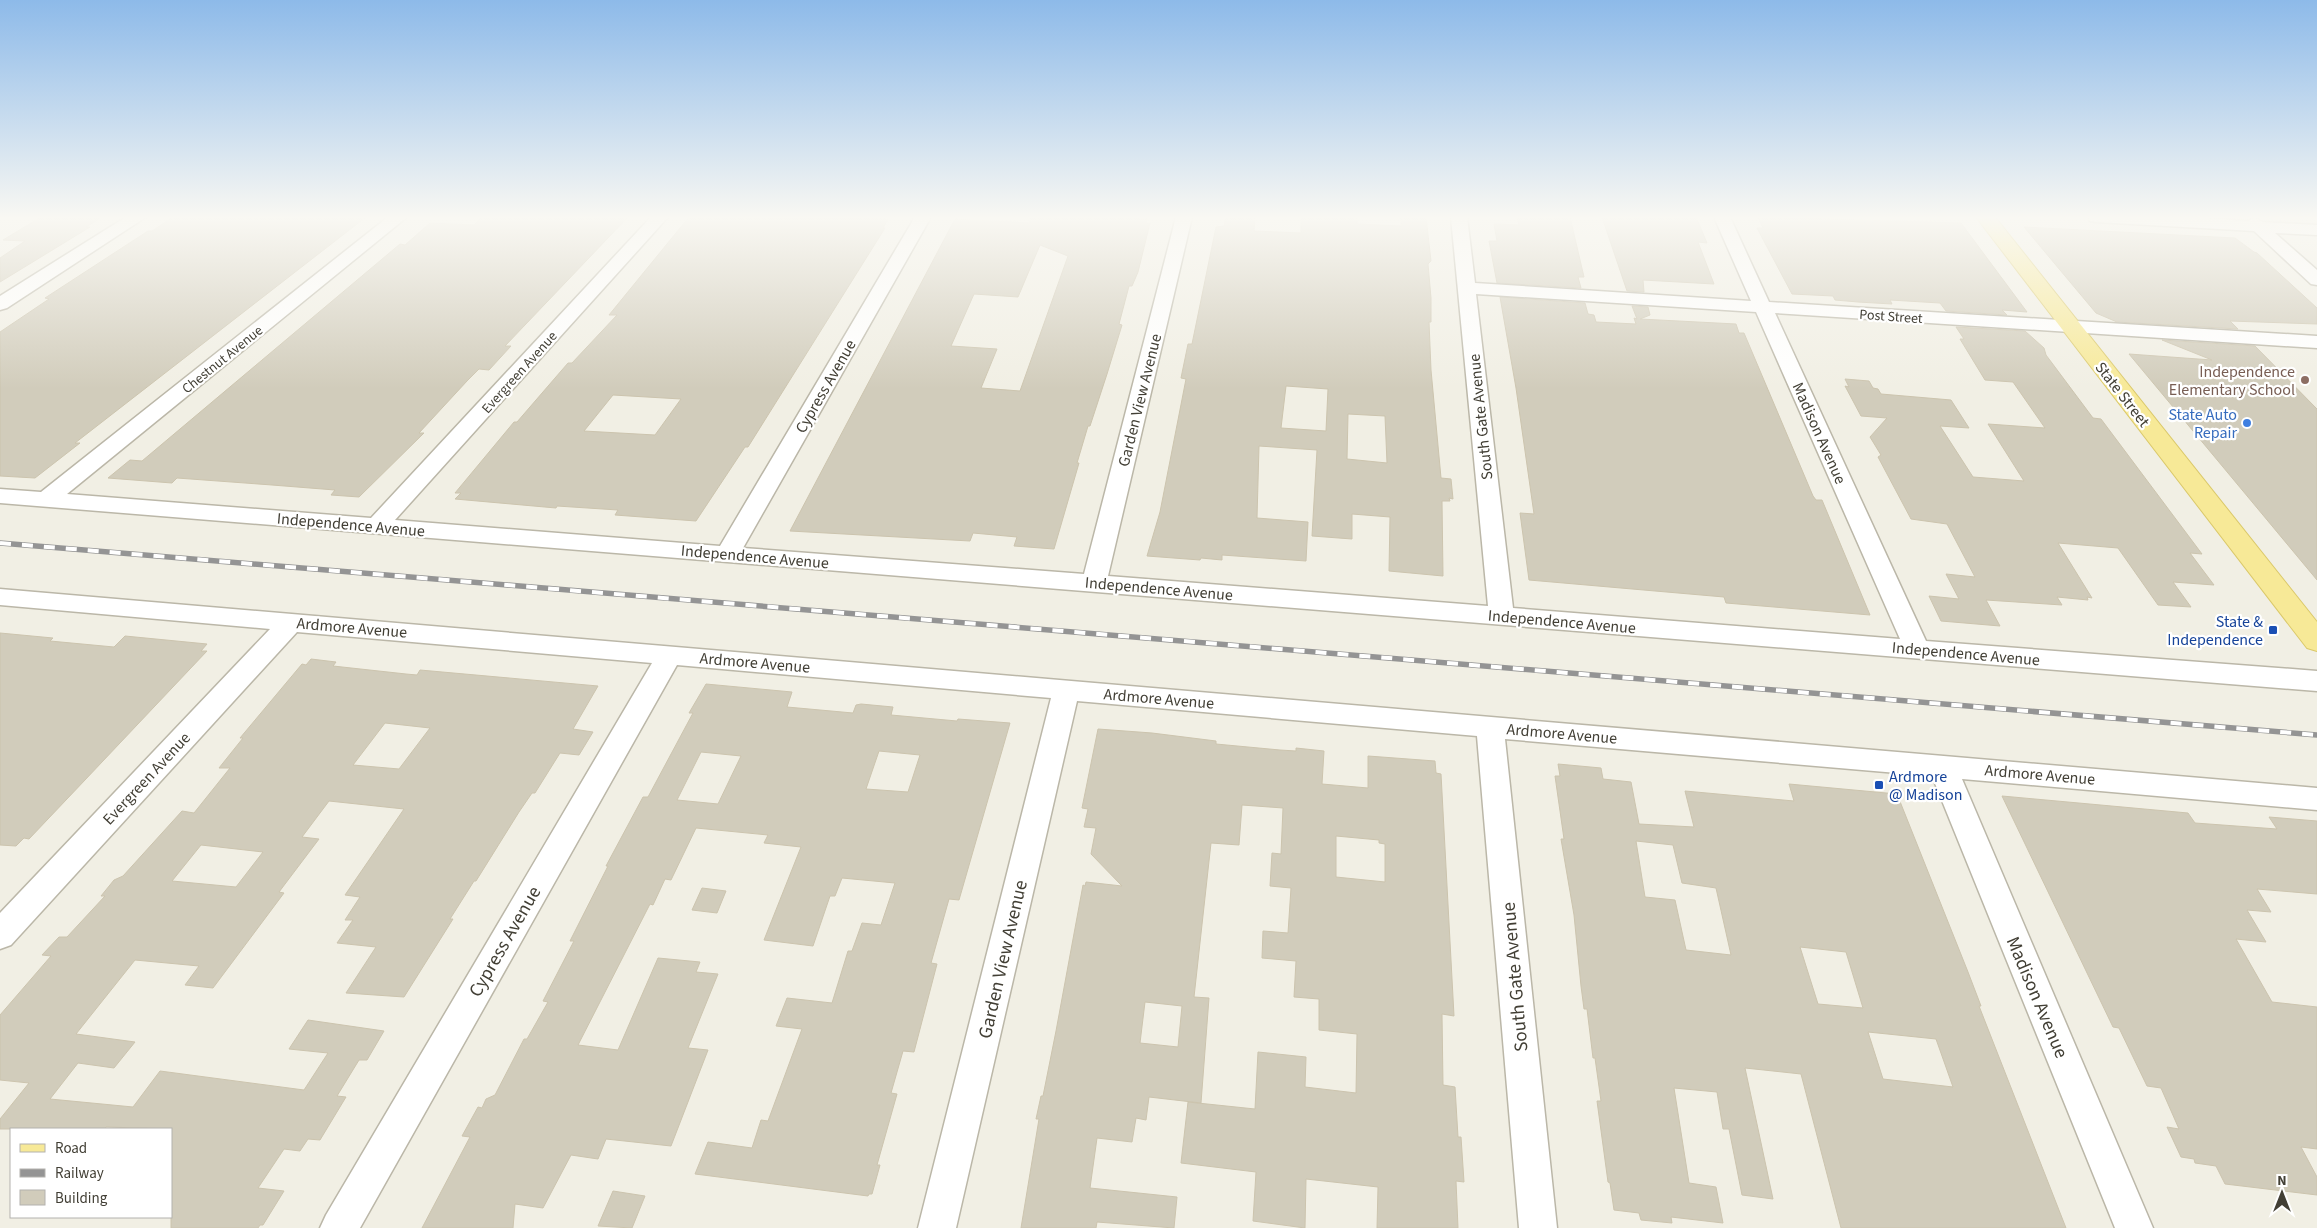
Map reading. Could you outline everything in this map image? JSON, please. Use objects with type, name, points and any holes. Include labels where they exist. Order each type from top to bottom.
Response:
[{"type":"main road","name":"State Street","points":[[2030,274],[2317,641]]},
{"type":"street","points":[[0,304],[47,274]]},
{"type":"street","name":"Chestnut Avenue","points":[[46,500],[328,274]]},
{"type":"street","name":"Evergreen Avenue","points":[[377,526],[608,274]]},
{"type":"street","name":"Cypress Avenue","points":[[727,554],[890,274]]},
{"type":"street","name":"Garden View Avenue","points":[[1094,583],[1170,274]]},
{"type":"street","name":"South Gate Avenue","points":[[1465,274],[1501,616]]},
{"type":"street","name":"Madison Avenue","points":[[1748,274],[1917,649]]},
{"type":"street","name":"Post Street","points":[[1466,288],[2072,328],[2317,342]]},
{"type":"street","name":"Independence Avenue","points":[[0,496],[2317,681]]},
{"type":"street","name":"Ardmore Avenue","points":[[0,597],[2317,799]]},
{"type":"street","name":"Evergreen Avenue","points":[[0,934],[291,622]]},
{"type":"street","name":"Cypress Avenue","points":[[338,1228],[670,655]]},
{"type":"street","name":"Garden View Avenue","points":[[937,1228],[1066,690]]},
{"type":"street","name":"South Gate Avenue","points":[[1490,726],[1538,1228]]},
{"type":"street","name":"Madison Avenue","points":[[1942,766],[2134,1228]]},
{"type":"building","points":[[0,274],[13,274],[0,282]]},
{"type":"building","points":[[81,274],[292,274],[75,443],[80,443],[35,478],[0,476],[0,332],[49,299],[45,298]]},
{"type":"building","points":[[364,274],[573,274],[505,346],[511,346],[489,370],[479,369],[419,433],[424,433],[359,497],[331,495],[335,490],[272,485],[177,478],[172,483],[108,478],[130,460],[142,461]]},
{"type":"building","points":[[642,274],[856,274],[748,447],[745,447],[696,521],[615,515],[618,510],[557,506],[556,508],[455,499],[461,493],[455,493],[514,422],[517,422],[568,363],[572,363],[617,315],[609,315]],"holes":[[[613,395],[681,399],[655,435],[584,431]]]},
{"type":"building","points":[[926,274],[1028,274],[1018,297],[974,294],[951,346],[997,349],[981,388],[1020,391],[1061,274],[1137,274],[1132,286],[1129,286],[1119,324],[1122,325],[1090,426],[1088,426],[1054,549],[1014,546],[1017,537],[973,533],[970,541],[790,531]]},
{"type":"building","points":[[1206,274],[1429,274],[1431,298],[1431,322],[1429,322],[1431,370],[1441,478],[1451,479],[1453,499],[1449,498],[1450,501],[1442,501],[1443,576],[1389,571],[1390,517],[1352,514],[1352,539],[1312,536],[1317,450],[1259,446],[1257,518],[1308,522],[1306,561],[1222,555],[1222,560],[1147,556],[1160,512],[1186,379],[1181,378],[1188,344],[1192,344]],"holes":[[[1286,386],[1328,389],[1326,431],[1281,428]],[[1348,414],[1385,416],[1387,463],[1347,459]]]},
{"type":"building","points":[[1495,274],[1583,274],[1584,277],[1578,277],[1581,288],[1497,283]]},
{"type":"building","points":[[1621,274],[1710,274],[1714,284],[1643,280],[1644,292],[1627,291]]},
{"type":"building","points":[[1782,274],[1999,274],[2027,312],[2002,310],[2007,315],[1946,311],[1940,303],[1890,300],[1892,304],[1858,302],[1835,300],[1833,296],[1792,294]]},
{"type":"building","points":[[2064,274],[2280,274],[2317,308],[2317,324],[2230,321],[2238,329],[2117,322],[2096,313]]},
{"type":"building","points":[[1500,297],[1585,303],[1588,314],[1594,315],[1596,322],[1636,324],[1634,318],[1637,319],[1632,306],[1648,307],[1650,315],[1640,319],[1736,324],[1739,333],[1744,333],[1813,496],[1816,500],[1822,500],[1870,615],[1726,603],[1724,597],[1529,580],[1520,513],[1534,514],[1516,388]]},
{"type":"building","points":[[1956,327],[2025,331],[2044,348],[2046,355],[2093,418],[2101,419],[2202,554],[2190,553],[2214,585],[2173,582],[2191,607],[2158,605],[2118,548],[2058,543],[2092,598],[2087,597],[2088,600],[2057,597],[2062,605],[1986,600],[2000,626],[1941,621],[1929,596],[1959,599],[1946,574],[1975,577],[1947,524],[1911,519],[1878,457],[1881,455],[1870,437],[1887,418],[1861,416],[1845,386],[1849,387],[1845,379],[1869,381],[1873,388],[1878,389],[1881,394],[1951,400],[1969,428],[1940,426],[1973,477],[2024,481],[1988,424],[2045,428],[2013,382],[1985,380],[1960,339],[1964,339]]},
{"type":"building","points":[[2162,340],[2255,346],[2317,409],[2317,580],[2129,354],[2212,360]]},
{"type":"building","points":[[0,633],[53,638],[50,641],[114,647],[125,636],[207,644],[201,651],[207,651],[29,839],[24,838],[16,846],[0,845]]},
{"type":"building","points":[[311,659],[336,662],[333,666],[406,674],[417,675],[420,670],[598,686],[573,729],[593,732],[579,755],[560,753],[535,793],[532,793],[519,812],[476,881],[474,881],[450,919],[453,919],[404,997],[346,993],[376,947],[337,943],[353,920],[345,920],[360,897],[345,895],[404,809],[329,801],[302,837],[319,839],[279,892],[284,893],[213,988],[185,985],[199,966],[135,960],[76,1034],[135,1042],[114,1068],[78,1063],[50,1099],[133,1107],[160,1071],[304,1090],[328,1053],[289,1049],[308,1020],[384,1031],[367,1060],[359,1060],[337,1096],[346,1097],[320,1140],[308,1139],[300,1151],[284,1149],[258,1188],[284,1191],[263,1225],[260,1225],[258,1228],[171,1228],[172,1128],[0,1129],[0,1119],[29,1083],[0,1080],[0,1015],[51,956],[42,955],[59,937],[67,937],[105,896],[101,896],[114,880],[123,876],[182,811],[194,813],[230,768],[219,768],[243,738],[240,738],[302,664],[306,665]],"holes":[[[385,723],[430,728],[399,769],[353,765]],[[201,845],[263,852],[236,887],[172,881]]]},
{"type":"building","points":[[706,684],[792,692],[787,707],[853,713],[856,705],[861,704],[893,707],[891,715],[957,721],[958,719],[1010,723],[959,900],[949,899],[931,963],[937,964],[914,1052],[903,1051],[891,1093],[897,1094],[877,1165],[880,1165],[872,1194],[868,1196],[695,1174],[708,1142],[752,1148],[761,1120],[768,1121],[802,1029],[776,1026],[787,998],[832,1003],[848,951],[852,951],[862,923],[881,925],[895,883],[842,878],[835,896],[830,896],[813,946],[764,940],[801,847],[764,843],[768,835],[696,828],[671,880],[665,879],[653,905],[650,904],[578,1045],[618,1050],[658,958],[700,962],[696,972],[718,974],[688,1048],[708,1050],[671,1146],[606,1139],[598,1159],[571,1155],[543,1208],[515,1204],[513,1228],[422,1228],[470,1137],[462,1136],[478,1107],[482,1108],[486,1099],[495,1095],[524,1039],[527,1039],[548,1002],[543,1001],[574,941],[570,941],[608,866],[606,866],[643,797],[648,797],[693,713],[689,713]],"holes":[[[879,751],[920,755],[908,792],[866,789]],[[701,752],[741,756],[718,804],[677,800]]]},
{"type":"building","points":[[1098,729],[1216,741],[1216,744],[1280,750],[1296,751],[1296,748],[1324,751],[1322,784],[1368,788],[1368,756],[1435,761],[1436,773],[1441,774],[1454,1016],[1442,1014],[1443,1085],[1455,1087],[1458,1137],[1461,1137],[1464,1182],[1456,1181],[1458,1228],[1377,1228],[1378,1187],[1306,1179],[1305,1228],[1253,1221],[1256,1172],[1181,1163],[1188,1102],[1255,1109],[1258,1052],[1306,1057],[1305,1087],[1356,1093],[1357,1034],[1319,1030],[1319,999],[1294,997],[1296,961],[1262,958],[1263,931],[1288,933],[1291,888],[1270,886],[1272,853],[1281,854],[1283,808],[1242,805],[1239,845],[1211,843],[1194,997],[1209,998],[1201,1103],[1149,1097],[1146,1120],[1136,1118],[1132,1142],[1097,1138],[1090,1188],[1177,1197],[1174,1228],[1097,1222],[1096,1228],[1021,1228],[1039,1119],[1036,1119],[1041,1096],[1043,1096],[1083,885],[1085,886],[1086,882],[1122,886],[1091,854],[1096,828],[1084,827],[1088,809],[1082,808]],"holes":[[[1336,836],[1379,840],[1379,843],[1385,844],[1385,882],[1336,877]],[[1145,1002],[1182,1006],[1178,1047],[1140,1043]]]},
{"type":"building","points":[[1558,764],[1601,768],[1603,779],[1631,782],[1639,824],[1694,827],[1685,791],[1794,801],[1789,784],[1897,794],[1968,972],[1981,1006],[1979,1006],[2066,1228],[1841,1228],[1801,1074],[1745,1068],[1773,1199],[1742,1195],[1729,1129],[1723,1129],[1717,1092],[1674,1088],[1689,1183],[1716,1187],[1723,1223],[1671,1217],[1672,1223],[1641,1220],[1639,1213],[1614,1210],[1610,1183],[1608,1182],[1597,1101],[1601,1101],[1595,1058],[1593,1058],[1587,1009],[1584,1009],[1574,915],[1561,839],[1564,839],[1555,776],[1560,776]],"holes":[[[1636,841],[1673,845],[1682,883],[1716,888],[1731,955],[1686,950],[1675,900],[1645,897]],[[1800,947],[1846,952],[1863,1008],[1818,1004]],[[1868,1032],[1936,1039],[1953,1087],[1883,1079]]]},
{"type":"building","points":[[2002,796],[2188,813],[2195,823],[2277,829],[2269,817],[2317,821],[2317,894],[2257,889],[2271,912],[2247,910],[2266,942],[2236,939],[2272,1002],[2317,1007],[2317,1149],[2301,1147],[2317,1177],[2317,1195],[2225,1184],[2216,1166],[2195,1163],[2194,1159],[2181,1157],[2167,1127],[2179,1129],[2161,1088],[2147,1086],[2119,1028],[2113,1027]]},
{"type":"building","points":[[702,888],[726,891],[717,913],[692,910]]},
{"type":"building","points":[[613,1191],[645,1196],[632,1228],[598,1226]]},
{"type":"railway","points":[[0,543],[2317,735]]},
{"type":"place","name":"Independence Elementary School","points":[[2305,380]]},
{"type":"place","name":"State Auto Repair","points":[[2247,423]]},
{"type":"place","name":"State & Independence","points":[[2273,630]]},
{"type":"place","name":"Ardmore @ Madison","points":[[1879,785]]}]
